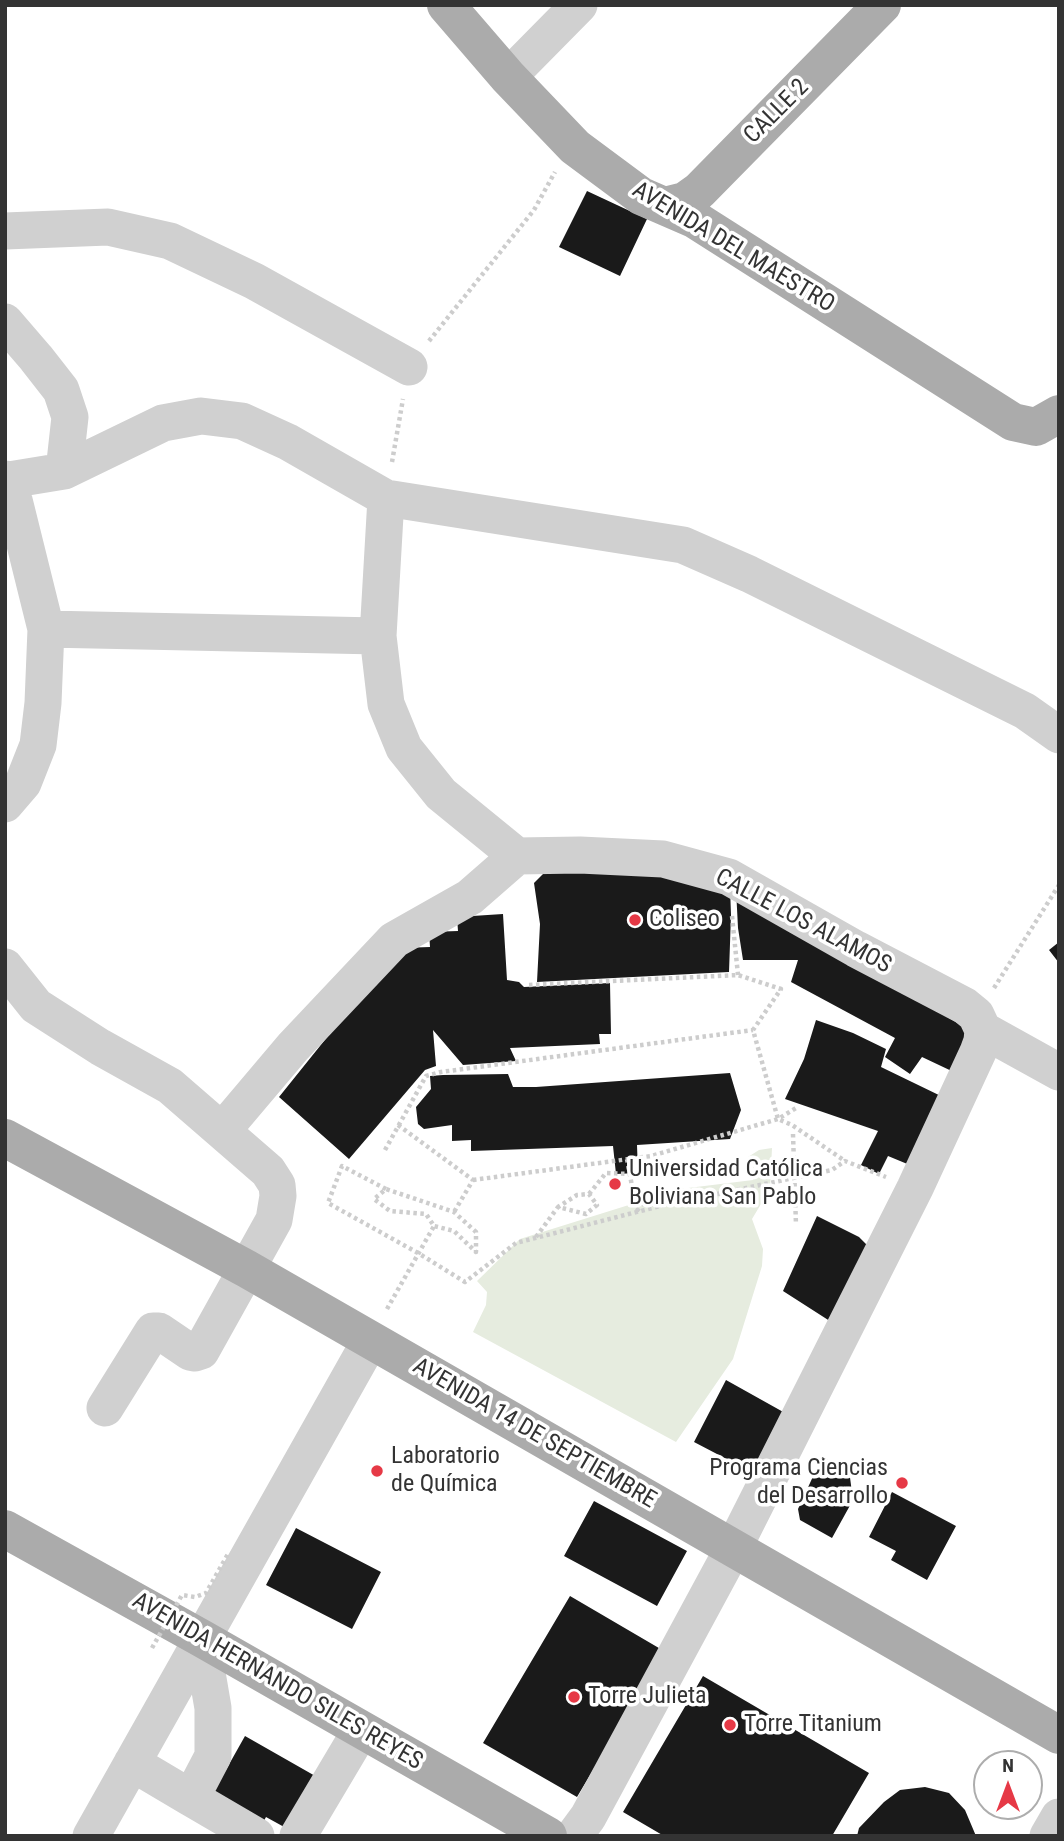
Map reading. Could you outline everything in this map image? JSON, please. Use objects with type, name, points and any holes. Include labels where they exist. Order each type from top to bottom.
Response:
[{"type":"main road","name":"AVENIDA DEL MAESTRO","points":[[446,5],[508,77],[575,147],[641,196],[694,219],[1013,422],[1051,427]]},
{"type":"main road","name":"CALLE 2","points":[[665,206],[685,201],[699,191],[882,5]]},
{"type":"main road","name":"AVENIDA 14 DE SEPTIEMBRE","points":[[5,1138],[247,1269],[1059,1735]]},
{"type":"main road","name":"AVENIDA HERNANDO SILES REYES","points":[[5,1529],[548,1836]]},
{"type":"street","points":[[508,77],[579,5]]},
{"type":"street","points":[[5,231],[108,227],[170,241],[254,281],[409,366]]},
{"type":"street","points":[[5,323],[61,390],[69,417],[64,471]]},
{"type":"street","points":[[5,804],[23,783],[38,745],[46,629],[7,480],[64,471],[163,423],[201,416],[242,421],[288,442],[386,498],[683,545],[750,574],[1025,711],[1059,735]]},
{"type":"street","points":[[222,1131],[293,1047],[394,940],[470,897],[517,856],[441,794],[404,748],[386,704],[378,636],[386,498]]},
{"type":"street","points":[[46,629],[378,636]]},
{"type":"street","name":"CALLE LOS ALAMOS","points":[[517,856],[580,855],[663,859],[729,877],[856,949],[965,1006],[980,1023],[1059,1072]]},
{"type":"street","points":[[5,967],[36,1006],[100,1047],[170,1086],[268,1171],[277,1185],[274,1220],[201,1351],[190,1352],[159,1331],[153,1331],[106,1408]]},
{"type":"street","points":[[574,1836],[588,1817],[734,1547],[915,1188],[978,1052],[982,1041],[980,1023]]},
{"type":"street","points":[[90,1836],[370,1341]]},
{"type":"street","points":[[191,1798],[213,1756],[212,1708],[201,1638]]},
{"type":"street","points":[[298,1836],[361,1730]]},
{"type":"street","points":[[132,1763],[257,1836]]},
{"type":"street","points":[[1048,1836],[1059,1817]]},
{"type":"path","points":[[386,498],[409,366],[534,210],[558,166],[575,147]]},
{"type":"path","points":[[729,877],[738,975]]},
{"type":"path","points":[[980,1023],[1059,885]]},
{"type":"path","points":[[385,1150],[426,1076],[753,1030],[781,989],[738,975],[529,985]]},
{"type":"path","points":[[753,1030],[778,1119]]},
{"type":"path","points":[[398,1125],[473,1180],[651,1156],[778,1119],[796,1108]]},
{"type":"path","points":[[778,1119],[792,1125],[845,1161],[915,1188]]},
{"type":"path","points":[[792,1125],[796,1225]]},
{"type":"path","points":[[627,1159],[634,1197],[643,1203],[664,1205]]},
{"type":"path","points":[[386,1189],[374,1199],[390,1210],[426,1214],[434,1226],[454,1231],[476,1252],[476,1232],[454,1212],[386,1189],[342,1166],[328,1203],[465,1282],[516,1243],[664,1205],[832,1170],[845,1161]]},
{"type":"path","points":[[536,1238],[558,1207],[577,1195],[589,1194],[607,1173],[630,1174]]},
{"type":"path","points":[[454,1212],[473,1180]]},
{"type":"path","points":[[558,1207],[586,1214],[597,1205],[589,1194]]},
{"type":"path","points":[[636,1213],[643,1203]]},
{"type":"path","points":[[370,1341],[434,1226]]},
{"type":"path","points":[[152,1648],[182,1595],[195,1597],[206,1593],[228,1554]]},
{"type":"shaded area","points":[[772,1148],[770,1189],[752,1219],[763,1249],[762,1266],[733,1359],[676,1442],[473,1332],[486,1305],[487,1292],[477,1281],[520,1239],[680,1189],[753,1180],[754,1169],[748,1157],[759,1150]]},
{"type":"building","points":[[587,191],[647,219],[620,276],[559,247]]},
{"type":"building","name":"Coliseo","points":[[553,864],[643,870],[730,887],[729,972],[537,982],[540,924],[534,883]]},
{"type":"building","points":[[736,889],[974,1033],[958,1074],[922,1057],[910,1074],[885,1057],[895,1038],[791,982],[798,960],[743,960]]},
{"type":"building","points":[[503,914],[507,980],[519,982],[524,987],[610,983],[611,1034],[599,1034],[600,1044],[510,1048],[516,1061],[463,1065],[433,1030],[436,1066],[425,1070],[349,1159],[279,1097],[401,948],[430,947],[429,932],[458,931],[457,917]]},
{"type":"building","points":[[1059,942],[1059,963],[1049,950]]},
{"type":"building","points":[[816,1020],[853,1033],[886,1049],[881,1067],[945,1098],[917,1168],[888,1156],[879,1174],[861,1165],[878,1131],[785,1099],[804,1059]]},
{"type":"building","points":[[730,1073],[741,1110],[730,1139],[637,1145],[638,1173],[616,1174],[613,1146],[471,1151],[471,1140],[452,1141],[452,1125],[424,1129],[418,1124],[416,1107],[431,1089],[430,1076],[508,1074],[513,1087],[536,1087]]},
{"type":"building","points":[[817,1216],[859,1237],[871,1249],[836,1325],[783,1291]]},
{"type":"building","points":[[726,1380],[794,1418],[761,1477],[694,1442]]},
{"type":"building","points":[[822,1457],[849,1470],[853,1500],[832,1538],[800,1520],[798,1509]]},
{"type":"building","points":[[892,1492],[956,1526],[927,1580],[891,1560],[896,1551],[869,1537]]},
{"type":"building","points":[[594,1501],[687,1551],[657,1606],[564,1556]]},
{"type":"building","points":[[296,1528],[381,1572],[352,1629],[266,1585]]},
{"type":"building","name":"Torre Julieta","points":[[570,1596],[664,1651],[577,1797],[483,1743]]},
{"type":"building","name":"Torre Titanium","points":[[703,1676],[869,1773],[832,1836],[664,1836],[623,1812]]},
{"type":"building","points":[[245,1736],[324,1781],[295,1833],[266,1817],[260,1828],[209,1800]]},
{"type":"building","points":[[925,1787],[949,1793],[965,1810],[976,1836],[857,1836],[859,1828],[900,1790]]},
{"type":"place","name":"Coliseo","points":[[635,920]]},
{"type":"place","name":"Universidad Católica Boliviana San Pablo","points":[[615,1184]]},
{"type":"place","name":"Laboratorio de Química","points":[[377,1471]]},
{"type":"place","name":"Programa Ciencias del Desarrollo","points":[[902,1483]]},
{"type":"place","name":"Torre Julieta","points":[[574,1697]]},
{"type":"place","name":"Torre Titanium","points":[[730,1725]]}]
